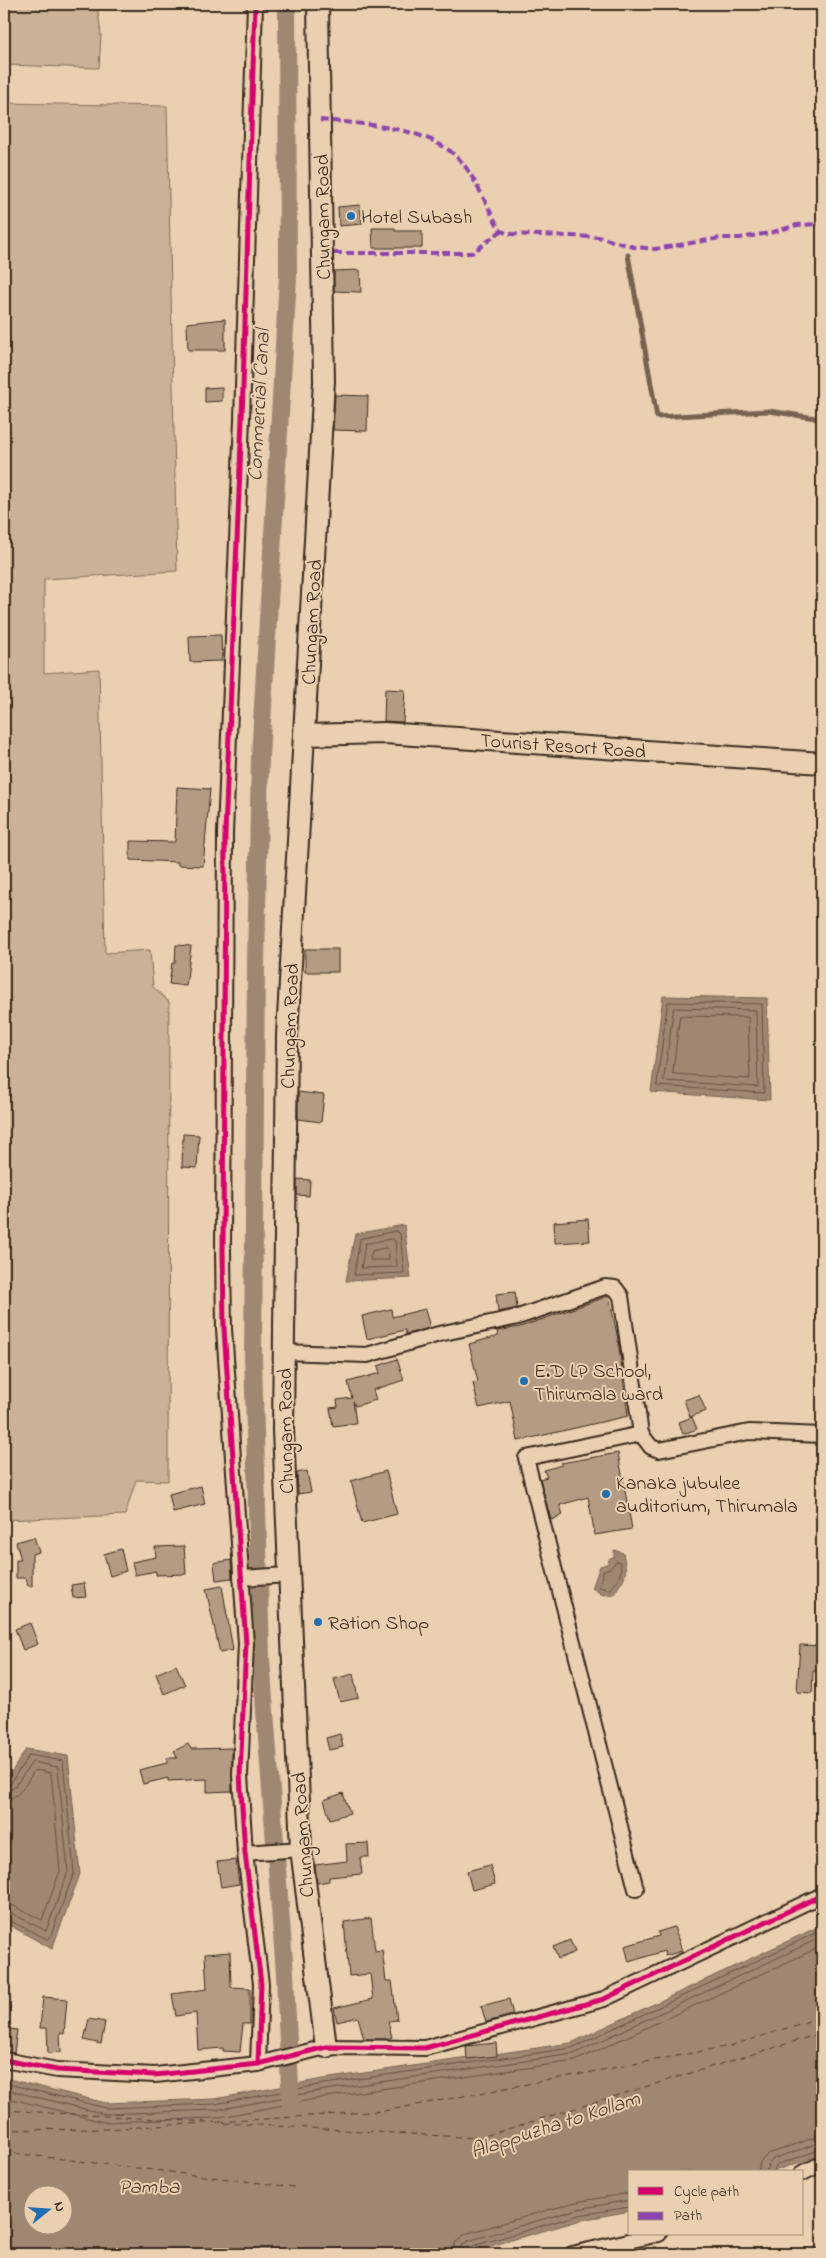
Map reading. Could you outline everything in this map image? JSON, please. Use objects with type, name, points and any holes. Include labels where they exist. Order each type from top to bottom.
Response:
[{"type":"main road","name":"Chungam Road","points":[[318,4],[324,381],[287,1036],[283,1430],[301,1849],[319,2049]]},
{"type":"main road","name":"Tourist Resort Road","points":[[304,735],[385,733],[822,763]]},
{"type":"street","points":[[254,4],[242,419],[224,833],[224,1329],[246,1644],[240,1775],[246,1853],[261,1984],[261,2064]]},
{"type":"street","points":[[283,1352],[368,1355],[439,1334],[518,1317],[605,1287],[615,1288],[621,1296],[641,1434],[651,1447],[659,1450],[749,1432],[822,1434]]},
{"type":"street","points":[[636,1889],[526,1458],[641,1434]]},
{"type":"street","points":[[241,1578],[289,1575]]},
{"type":"street","points":[[246,1853],[301,1849]]},
{"type":"street","points":[[4,2060],[57,2070],[155,2075],[261,2064],[319,2049],[424,2048],[604,1999],[822,1895]]},
{"type":"street","points":[[804,2172],[822,2164]]},
{"type":"street","points":[[572,2254],[650,2236]]},
{"type":"shaded area","points":[[4,4],[97,4],[101,34],[99,68],[4,65]]},
{"type":"shaded area","points":[[4,103],[167,106],[177,571],[44,579],[44,673],[99,669],[105,953],[150,950],[153,987],[169,1002],[168,1481],[136,1480],[125,1515],[4,1520]]},
{"type":"water","points":[[663,996],[767,998],[770,1100],[651,1092]]},
{"type":"water","points":[[404,1225],[411,1278],[346,1281],[355,1234]]},
{"type":"water","points":[[614,1550],[623,1553],[626,1572],[614,1594],[603,1595],[592,1588],[600,1566],[607,1564],[610,1558],[614,1557]]},
{"type":"water","points":[[26,1749],[68,1756],[80,1874],[52,1949],[4,1922],[4,1784]]},
{"type":"water","points":[[822,1925],[822,2153],[812,2158],[777,2170],[628,2170],[628,2211],[581,2220],[463,2254],[4,2254],[4,2078],[106,2103],[215,2099],[323,2079],[571,2043]]},
{"type":"building","points":[[360,205],[362,224],[339,226],[338,207]]},
{"type":"building","points":[[372,228],[395,228],[395,231],[422,231],[422,248],[373,248]]},
{"type":"building","points":[[360,270],[361,292],[334,291],[334,271]]},
{"type":"building","points":[[225,319],[225,350],[188,350],[187,323]]},
{"type":"building","points":[[222,387],[222,401],[205,402],[205,388]]},
{"type":"building","points":[[335,395],[368,396],[367,431],[333,430]]},
{"type":"building","points":[[221,635],[222,661],[190,662],[189,636]]},
{"type":"building","points":[[385,689],[405,690],[403,722],[384,721]]},
{"type":"building","points":[[177,787],[210,789],[203,866],[178,865],[178,862],[130,860],[130,841],[175,842]]},
{"type":"building","points":[[176,945],[191,946],[186,986],[169,984],[172,963],[175,963]]},
{"type":"building","points":[[305,949],[338,949],[338,972],[305,972]]},
{"type":"building","points":[[298,1092],[324,1095],[321,1122],[298,1119]]},
{"type":"building","points":[[183,1134],[199,1135],[197,1168],[182,1167]]},
{"type":"building","points":[[297,1179],[310,1180],[309,1196],[297,1195]]},
{"type":"building","points":[[588,1219],[590,1241],[555,1243],[554,1222]]},
{"type":"building","points":[[515,1292],[517,1308],[498,1312],[496,1294]]},
{"type":"building","points":[[609,1296],[618,1339],[628,1416],[518,1441],[510,1401],[479,1408],[473,1383],[478,1382],[469,1344],[498,1336],[497,1331],[520,1327]]},
{"type":"building","points":[[391,1309],[392,1317],[425,1309],[430,1328],[406,1334],[405,1330],[367,1339],[362,1316]]},
{"type":"building","points":[[397,1359],[404,1380],[373,1390],[376,1400],[355,1406],[353,1401],[356,1423],[333,1426],[330,1408],[338,1407],[337,1400],[352,1398],[348,1382],[380,1373],[378,1366]]},
{"type":"building","points":[[699,1395],[706,1411],[690,1417],[684,1400]]},
{"type":"building","points":[[692,1417],[697,1429],[683,1434],[679,1422]]},
{"type":"building","name":"Kanaka jubulee auditorium, Thirumala","points":[[618,1453],[632,1529],[595,1535],[588,1497],[560,1505],[563,1515],[551,1520],[540,1479],[547,1477],[544,1470],[562,1465],[561,1463]]},
{"type":"building","points":[[307,1471],[311,1492],[298,1494],[297,1473]]},
{"type":"building","points":[[386,1471],[397,1514],[362,1523],[351,1481]]},
{"type":"building","points":[[201,1486],[205,1504],[173,1512],[169,1494]]},
{"type":"building","points":[[34,1537],[39,1552],[32,1554],[32,1586],[28,1586],[26,1578],[16,1578],[16,1560],[21,1560],[16,1542]]},
{"type":"building","points":[[184,1546],[186,1574],[156,1575],[156,1571],[135,1575],[132,1562],[156,1557],[155,1547]]},
{"type":"building","points":[[121,1549],[126,1571],[110,1576],[104,1554]]},
{"type":"building","points":[[231,1560],[232,1578],[216,1580],[214,1563]]},
{"type":"building","points":[[84,1583],[86,1597],[73,1598],[71,1585]]},
{"type":"building","points":[[222,1586],[233,1650],[220,1653],[206,1589]]},
{"type":"building","points":[[30,1623],[38,1644],[23,1650],[15,1629]]},
{"type":"building","points":[[800,1645],[822,1646],[822,1672],[813,1671],[812,1693],[797,1692]]},
{"type":"building","points":[[176,1665],[185,1685],[164,1694],[156,1674]]},
{"type":"building","points":[[353,1674],[358,1698],[340,1702],[334,1679]]},
{"type":"building","points":[[340,1734],[343,1747],[329,1750],[326,1738]]},
{"type":"building","points":[[188,1744],[191,1749],[232,1748],[232,1791],[207,1792],[207,1779],[168,1781],[168,1778],[143,1784],[139,1770],[167,1763],[167,1758],[177,1758],[174,1751]]},
{"type":"building","points":[[343,1793],[350,1813],[330,1819],[324,1800]]},
{"type":"building","points":[[368,1843],[369,1857],[360,1857],[362,1874],[329,1877],[329,1881],[317,1883],[315,1865],[347,1861],[346,1844]]},
{"type":"building","points":[[236,1860],[239,1884],[221,1887],[217,1862]]},
{"type":"building","points":[[490,1865],[495,1884],[472,1890],[467,1871]]},
{"type":"building","points":[[371,1918],[375,1951],[382,1950],[386,1981],[392,1981],[397,2020],[388,2021],[392,2037],[386,2039],[364,2039],[358,2017],[337,2022],[334,2008],[373,1999],[370,1974],[349,1976],[344,1922]]},
{"type":"building","points":[[674,1927],[682,1951],[665,1956],[664,1951],[629,1962],[625,1946],[659,1936],[658,1932]]},
{"type":"building","points":[[570,1940],[575,1952],[558,1959],[553,1947]]},
{"type":"building","points":[[230,1952],[231,1987],[250,1988],[250,2024],[243,2024],[240,2052],[223,2051],[223,2048],[198,2050],[196,2013],[176,2016],[172,1994],[207,1989],[205,1954]]},
{"type":"building","points":[[43,1997],[67,1999],[64,2034],[60,2033],[61,2052],[48,2053],[47,2028],[40,2028]]},
{"type":"building","points":[[509,1999],[513,2015],[486,2022],[481,2006]]},
{"type":"building","points":[[89,2019],[105,2022],[101,2044],[84,2040]]},
{"type":"building","points":[[4,2028],[17,2030],[14,2053],[4,2051]]},
{"type":"building","points":[[496,2043],[497,2056],[467,2059],[466,2046]]},
{"type":"waterway","name":"Commercial Canal","points":[[287,4],[288,277],[260,757],[256,964],[253,1356],[261,1659],[285,1974],[291,2109]]},
{"type":"waterway","points":[[628,255],[657,417],[769,411],[822,419]]},
{"type":"waterway","points":[[816,2249],[818,2254]]},
{"type":"ferry route","points":[[219,2122],[384,2111],[730,2046],[822,2017]]},
{"type":"ferry route","points":[[4,2110],[478,2138],[822,2033]]},
{"type":"ferry route","points":[[4,2130],[106,2129],[205,2123]]},
{"type":"ferry route","points":[[4,2152],[294,2187]]},
{"type":"marked path","points":[[320,120],[393,128],[429,139],[445,147],[464,164],[501,231],[510,234],[598,237],[634,247],[655,249],[721,238],[740,238],[770,233],[797,225],[822,224]]},
{"type":"marked path","points":[[322,253],[472,253],[501,231]]},
{"type":"cycle path","points":[[255,4],[242,419],[225,833],[223,1250],[224,1329],[246,1644],[240,1775],[245,1853],[261,1984],[258,2064]]},
{"type":"cycle path","points":[[4,2060],[57,2070],[155,2075],[258,2064],[326,2047],[425,2048],[604,1999],[822,1895]]},
{"type":"place","name":"Hotel Subash","points":[[351,216]]},
{"type":"place","name":"E.D LP School, Thirumala ward","points":[[524,1381]]},
{"type":"place","name":"Kanaka jubulee auditorium, Thirumala","points":[[606,1494]]},
{"type":"place","name":"Ration Shop","points":[[318,1622]]},
{"type":"water label","name":"Alappuzha to Kollam","points":[[555,2124]]},
{"type":"water label","name":"Pamba","points":[[149,2186]]}]
